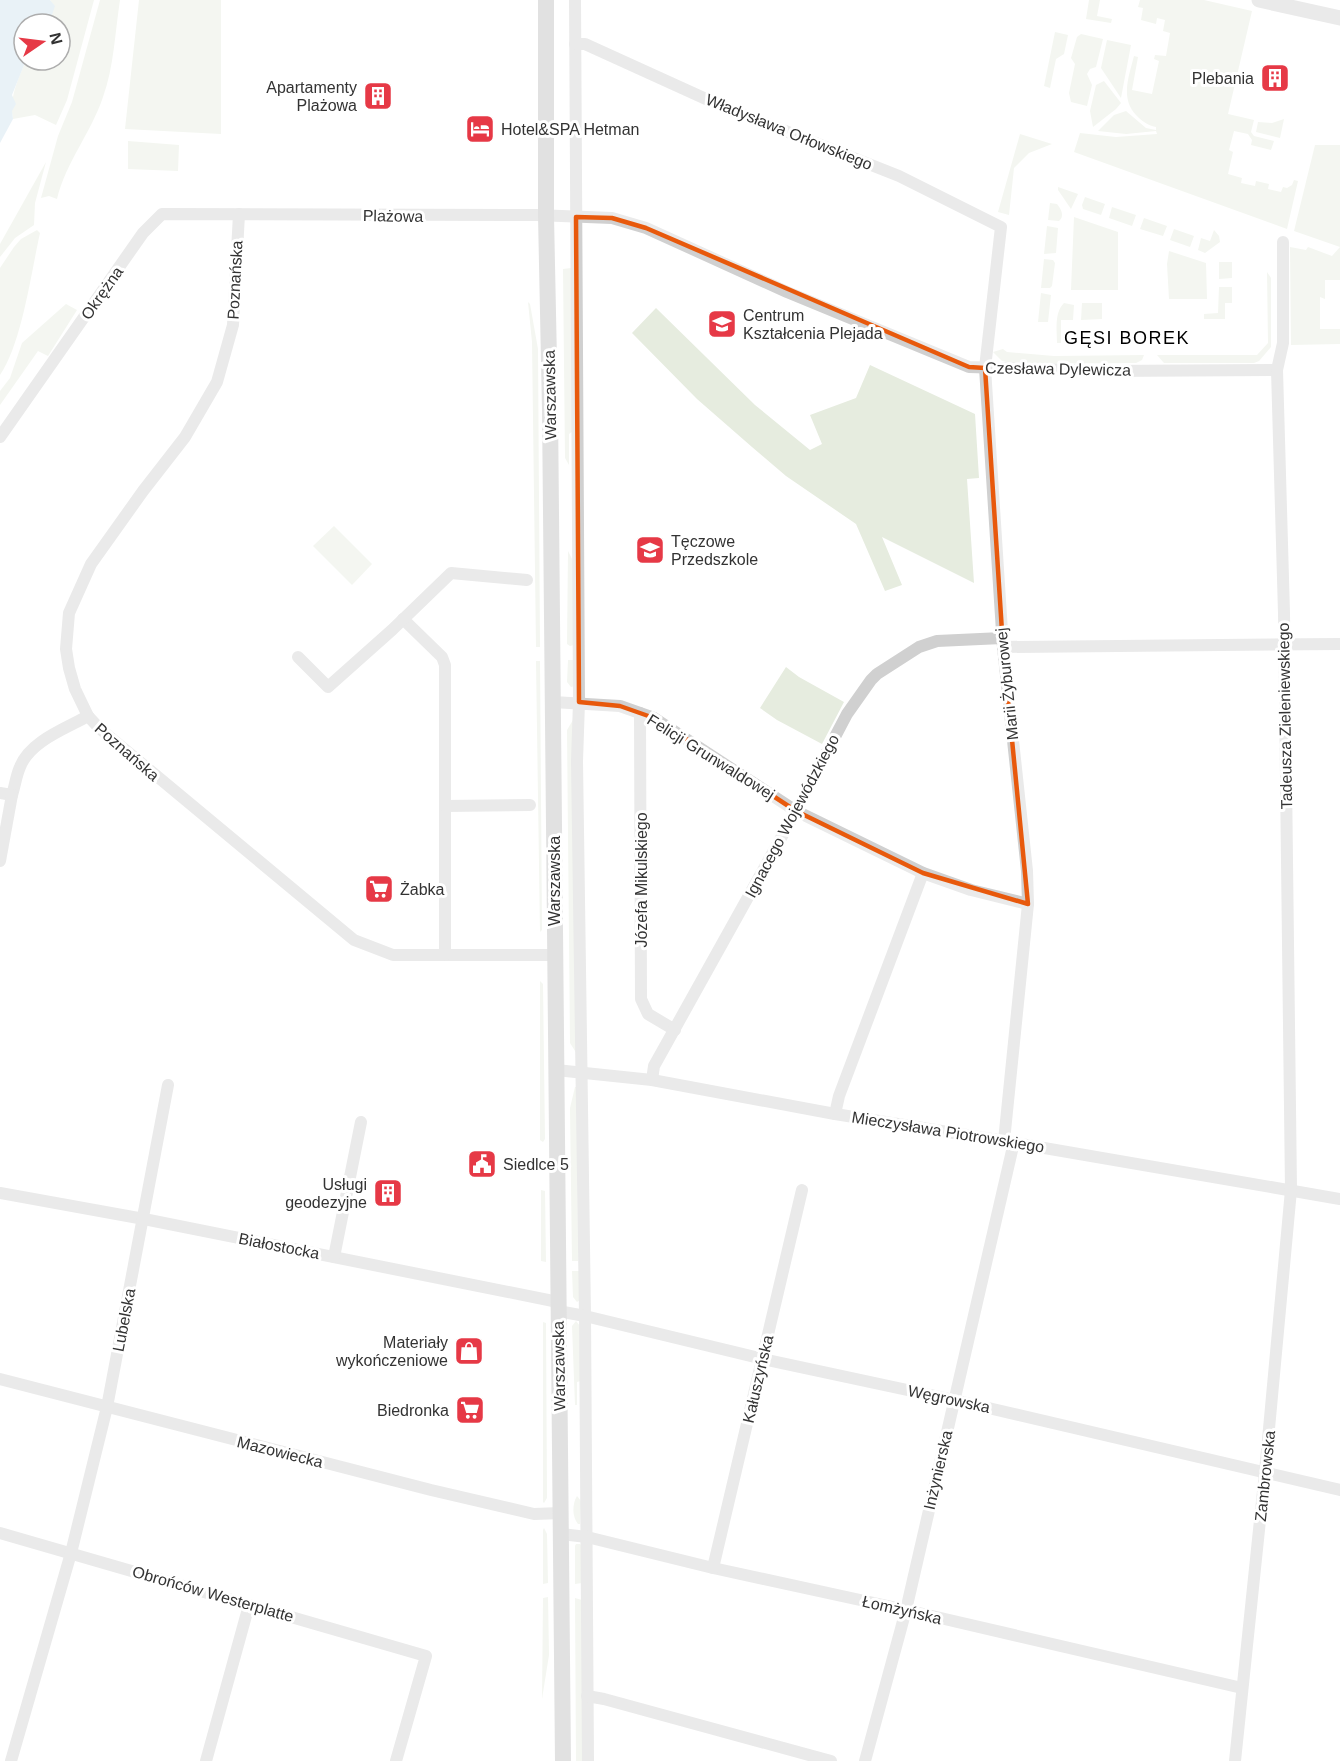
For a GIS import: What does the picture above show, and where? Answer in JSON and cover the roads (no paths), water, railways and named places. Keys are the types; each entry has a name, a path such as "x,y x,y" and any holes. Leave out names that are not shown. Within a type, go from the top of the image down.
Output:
{"main road":[{"name":"Warszawska","path":"546,0 546,216 550,409 563,1761"}],"street":[{"path":"574,0 579,702 577,761 585,1316 588,1761"},
{"path":"1259,0 1340,18"},
{"name":"Władysława Orłowskiego","path":"575,44 585,44 717,104 899,176 1001,227"},
{"name":"Okrężna","path":"0,437 144,233 162,214 239,214"},
{"name":"Plażowa","path":"239,214 546,216"},
{"name":"Poznańska","path":"239,214 233,325 217,382 185,437 142,491 91,564 69,613 66,649 75,689 88,716 99,729 354,940 393,955 554,955"},
{"name":"Czesława Dylewicza","path":"546,216 612,218 646,228 787,292 969,367 1105,371 1277,370"},
{"name":"Marii Żyburowej","path":"1001,227 985,368 1002,643 1027,871 1028,904 1009,1142"},
{"name":"Tadeusza Zieleniewskiego","path":"1283,242 1283,344 1277,370 1284,645 1291,1190"},
{"path":"298,657 328,687 451,573 527,580"},
{"path":"403,619 442,657 445,665 445,955"},
{"name":"Ignacego Wojewódzkiego","path":"652,1080 654,1066 796,811 847,714 877,674 919,647 937,642 1340,644"},
{"name":"Felicji Grunwaldowej","path":"553,702 620,706 640,712 654,718 796,811 923,873 971,890 1028,904"},
{"name":"Józefa Mikulskiego","path":"640,712 641,999 648,1014 675,1030"},
{"path":"0,861 6,794 26,756 42,742 88,716"},
{"path":"445,806 530,805"},
{"path":"835,1114 839,1096 923,873"},
{"name":"Mieczysława Piotrowskiego","path":"556,1070 652,1080 835,1114 1340,1199"},
{"name":"Lubelska","path":"11,1761 71,1553 107,1407 168,1085"},
{"path":"334,1257 361,1122"},
{"name":"Inżynierska","path":"865,1761 906,1610 1009,1142"},
{"name":"Kałuszyńska","path":"713,1568 802,1190"},
{"name":"Zambrowska","path":"1234,1761 1265,1472 1291,1190"},
{"name":"Białostocka","path":"0,1193 334,1257 558,1306"},
{"name":"Węgrowska","path":"558,1306 585,1316 763,1359 954,1400 1340,1490"},
{"name":"Mazowiecka","path":"0,1379 534,1515 561,1513"},
{"name":"Obrońców Westerplatte","path":"0,1533 426,1656 396,1761"},
{"name":"Łomżyńska","path":"561,1534 587,1537 713,1568 1242,1688"},
{"path":"206,1761 249,1605"},
{"path":"587,1696 831,1761"}],"water":[{"path":"0,0 50,0 55,6 53,12 12,12 12,72 21,72 12,95 16,104 12,111 13,119 0,143"}],"place":[{"name":"Plebania","path":"1275,78"},
{"name":"Apartamenty Plażowa","path":"378,96"},
{"name":"Hotel&SPA Hetman","path":"480,129"},
{"name":"Centrum Kształcenia Plejada","path":"722,324"},
{"name":"Tęczowe Przedszkole","path":"650,550"},
{"name":"Żabka","path":"379,889"},
{"name":"Siedlce 5","path":"482,1164"},
{"name":"Usługi geodezyjne","path":"388,1193"},
{"name":"Materiały wykończeniowe","path":"469,1351"},
{"name":"Biedronka","path":"470,1410"}],"district":[{"name":"GĘSI BOREK","path":"1127,338"}]}
